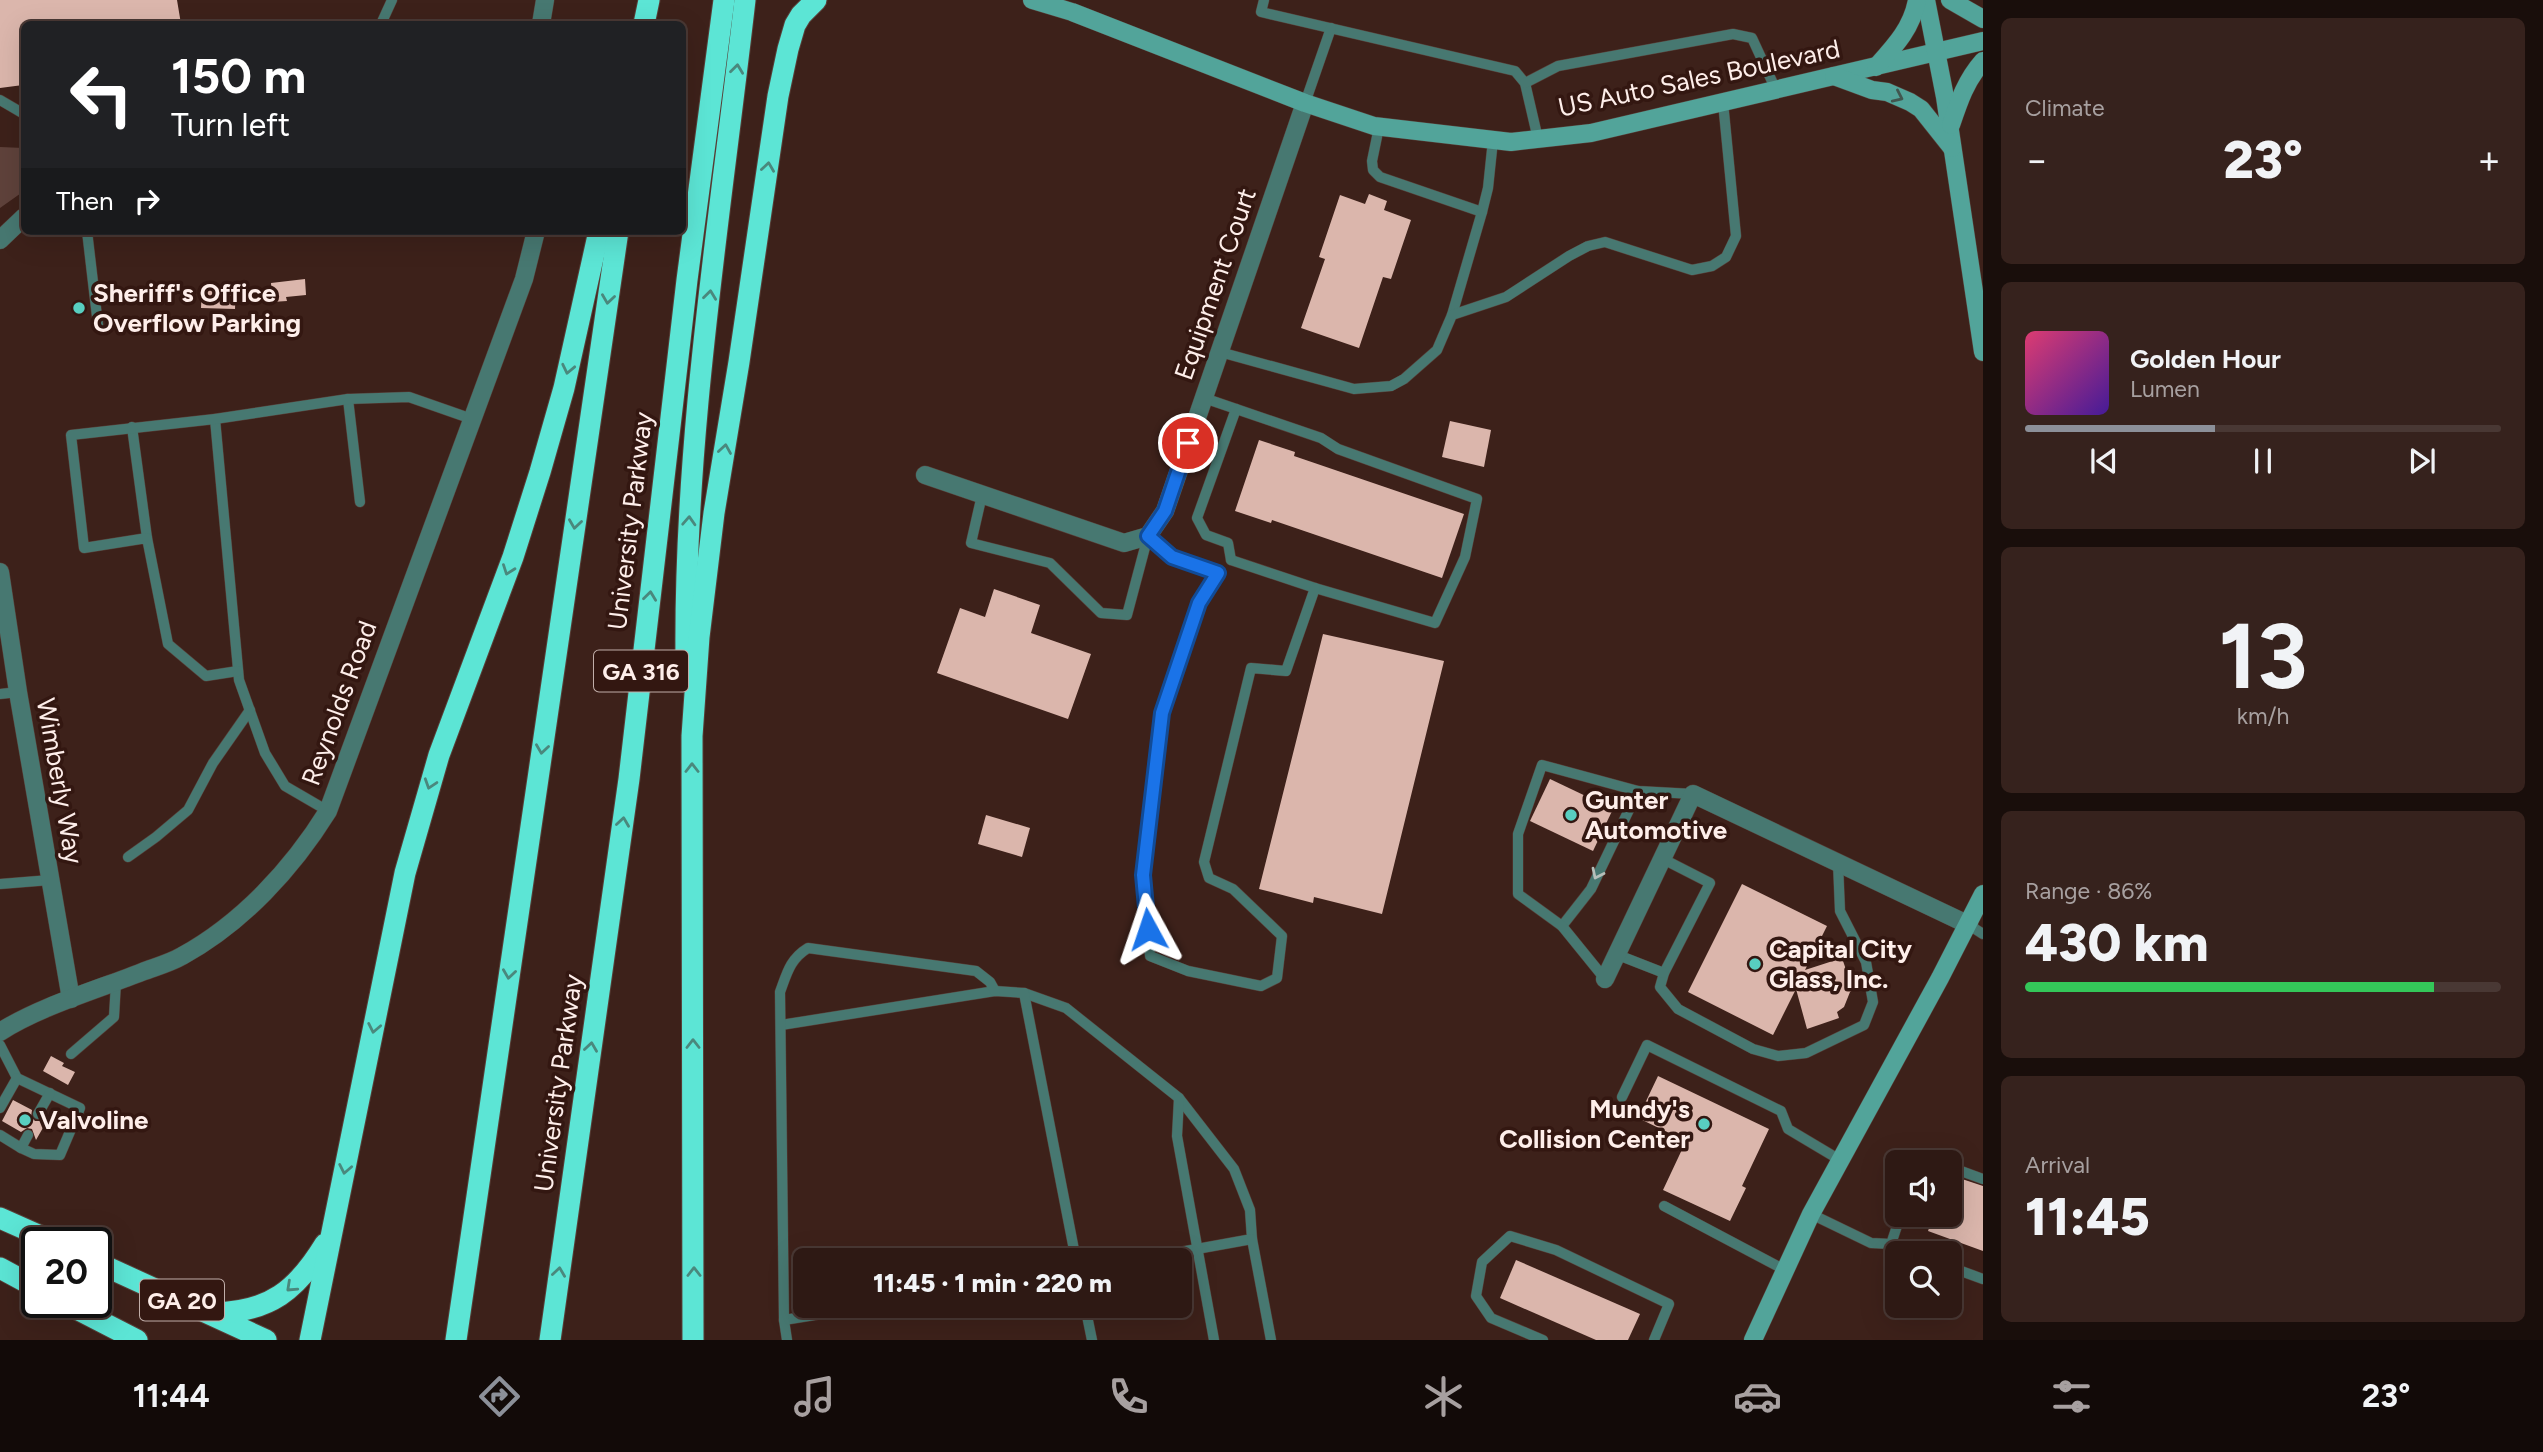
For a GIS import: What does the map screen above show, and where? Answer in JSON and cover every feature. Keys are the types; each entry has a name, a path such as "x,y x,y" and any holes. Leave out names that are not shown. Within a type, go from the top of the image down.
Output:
{"highway":[{"path":"647,21 651,0"},
{"name":"University Parkway","path":"550,1340 629,779 685,294 724,0"},
{"path":"692,736 686,685 686,596 694,436 745,0"},
{"path":"693,1340 692,736 699,637 714,513 779,96 795,25 816,0"},
{"path":"310,1340 403,881 420,814 439,755 513,556 540,472 564,388 598,235"},
{"name":"University Parkway","path":"456,1340 617,235"},
{"path":"0,1219 21,1228"},
{"path":"211,1313 248,1310 275,1300 298,1282 332,1233"},
{"path":"0,1268 21,1280"},
{"name":"GA 20","path":"112,1269 266,1340"},
{"name":"GA 20","path":"94,1318 137,1340"}],"street":[{"path":"542,21 545,0"},
{"path":"1876,67 1907,29 1917,0"},
{"path":"1926,0 1950,129 1982,338"},
{"path":"1950,0 1983,19"},
{"name":"US Auto Sales Boulevard","path":"1036,1 1072,12 1305,103 1378,127 1511,142 1591,133 1983,41"},
{"path":"1950,129 1963,91 1971,75 1983,61"},
{"path":"1834,76 1910,102 1921,109 1953,149"},
{"name":"Equipment Court","path":"1148,536 1165,511 1305,103"},
{"path":"0,240 21,220"},
{"name":"Reynolds Road","path":"0,1032 71,999 181,957 234,922 287,868 328,811 524,279 535,235"},
{"path":"925,475 1124,542 1148,536"},
{"name":"Wimberly Way","path":"0,572 9,693 50,880 71,999"},
{"path":"1605,979 1693,794 1976,930"},
{"path":"1753,1340 1811,1214 1840,1160 1976,930 1983,894"}],"lane":[{"path":"382,21 392,0"},
{"path":"1264,0 1261,12 1515,71 1525,83 1538,139"},
{"path":"1305,103 1331,28"},
{"path":"1525,83 1558,66 1733,34 1752,38 1776,90"},
{"path":"0,100 21,112"},
{"path":"1452,314 1506,297 1569,256 1596,244 1618,245 1692,270 1713,266 1726,257 1736,236 1723,102"},
{"path":"1378,127 1372,161 1373,170 1380,177 1482,212"},
{"path":"1220,352 1354,389 1391,386 1404,379 1437,350 1452,314 1488,188 1493,140"},
{"path":"88,235 98,325"},
{"path":"147,538 84,548 71,435 215,419 348,399 409,397 472,419"},
{"path":"1203,398 1321,438 1338,449 1477,499 1465,556 1435,623 1231,560"},
{"path":"348,399 360,502"},
{"path":"1231,560 1228,544 1206,535 1197,518 1236,409"},
{"path":"215,419 239,680 265,753 285,786 328,811"},
{"path":"132,427 147,538 168,644 206,676 238,671"},
{"path":"982,495 971,543 1050,563 1101,614 1127,615 1148,536 1172,557 1218,573"},
{"path":"1231,560 1218,573 1199,603 1162,713 1143,875 1150,956 1188,971 1261,986 1276,978 1282,936 1233,889 1209,878 1204,862 1251,668 1286,671 1315,588"},
{"path":"128,857 156,838 188,810 213,763 250,710"},
{"path":"1605,979 1562,926 1518,894 1518,834 1542,765 1638,791 1693,794"},
{"path":"1562,926 1591,889 1638,791"},
{"path":"1663,859 1710,883 1660,987 1678,1009 1753,1049 1778,1056 1806,1053 1864,1026 1873,1002 1866,962 1840,911 1838,862"},
{"path":"0,884 50,880"},
{"path":"787,1340 784,1320 780,992 795,956 808,948 976,971 990,982 995,991"},
{"path":"1618,955 1664,974"},
{"path":"71,1054 114,1017 116,982"},
{"path":"781,1025 995,991 1024,993 1066,1008 1179,1098 1234,1170 1250,1210 1252,1239 1271,1340"},
{"path":"1024,993 1074,1248"},
{"path":"0,1045 17,1078 80,1108 60,1155 34,1154 0,1135"},
{"path":"1622,1097 1647,1045 1781,1111 1788,1129 1840,1160"},
{"path":"0,1108 17,1078"},
{"path":"38,1114 50,1093"},
{"path":"1179,1098 1177,1136 1214,1340"},
{"path":"20,1148 27,1135"},
{"path":"1962,1171 1983,1179"},
{"path":"1664,1206 1785,1270"},
{"path":"1811,1214 1871,1243 1885,1244"},
{"path":"1543,1340 1491,1318 1476,1296 1482,1262 1510,1236 1556,1251 1669,1304 1654,1340"},
{"path":"1192,1251 1252,1239"},
{"path":"1962,1271 1983,1279"},
{"path":"784,1320 796,1318"},
{"path":"1087,1318 1092,1340"}],"shaded area":[{"path":"0,147 21,148 21,193 0,208"}],"building":[{"path":"0,0 177,0 180,21 21,21 21,85 0,88"},
{"path":"1369,194 1387,201 1384,210 1411,220 1391,279 1383,277 1359,348 1301,328 1325,259 1319,257 1340,195 1365,204"},
{"path":"305,279 306,295 272,302 271,283"},
{"path":"202,284 236,286 235,309 201,308"},
{"path":"1450,421 1491,430 1484,467 1442,457"},
{"path":"1259,440 1295,452 1294,456 1464,514 1442,578 1272,520 1271,523 1235,511"},
{"path":"994,589 1040,605 1031,633 1091,654 1068,719 937,673 960,608 985,617"},
{"path":"1323,634 1444,661 1382,914 1314,897 1313,903 1259,889"},
{"name":"Gunter Automotive","path":"1550,779 1613,809 1593,851 1530,821"},
{"path":"986,815 1030,828 1022,857 978,844"},
{"name":"Capital City Glass, Inc.","path":"1742,884 1827,926 1805,970 1842,958 1853,990 1844,1007 1837,1012 1839,1018 1807,1029 1796,989 1773,1035 1688,992"},
{"path":"51,1056 64,1063 62,1066 75,1072 68,1085 43,1071"},
{"path":"1658,1076 1769,1129 1742,1186 1746,1188 1730,1221 1663,1190 1686,1141 1638,1118"},
{"name":"Valvoline","path":"13,1100 32,1110 31,1117 35,1121 48,1119 36,1140 32,1129 27,1128 21,1132 2,1121"},
{"path":"1962,1179 1983,1186 1983,1251 1962,1243 1962,1241 1928,1231 1929,1227 1962,1227"},
{"path":"1516,1260 1640,1314 1628,1340 1596,1340 1500,1298"}],"place":[{"name":"Sheriff's Office Overflow Parking","path":"79,308"},
{"name":"Gunter Automotive","path":"1571,815"},
{"name":"Capital City Glass, Inc.","path":"1755,964"},
{"name":"Valvoline","path":"25,1120"},
{"name":"Mundy's Collision Center","path":"1704,1124"}],"route":[{"path":"1148,929 1143,875 1162,713 1199,603 1218,573 1172,557 1148,536 1165,511 1188,443"}]}
